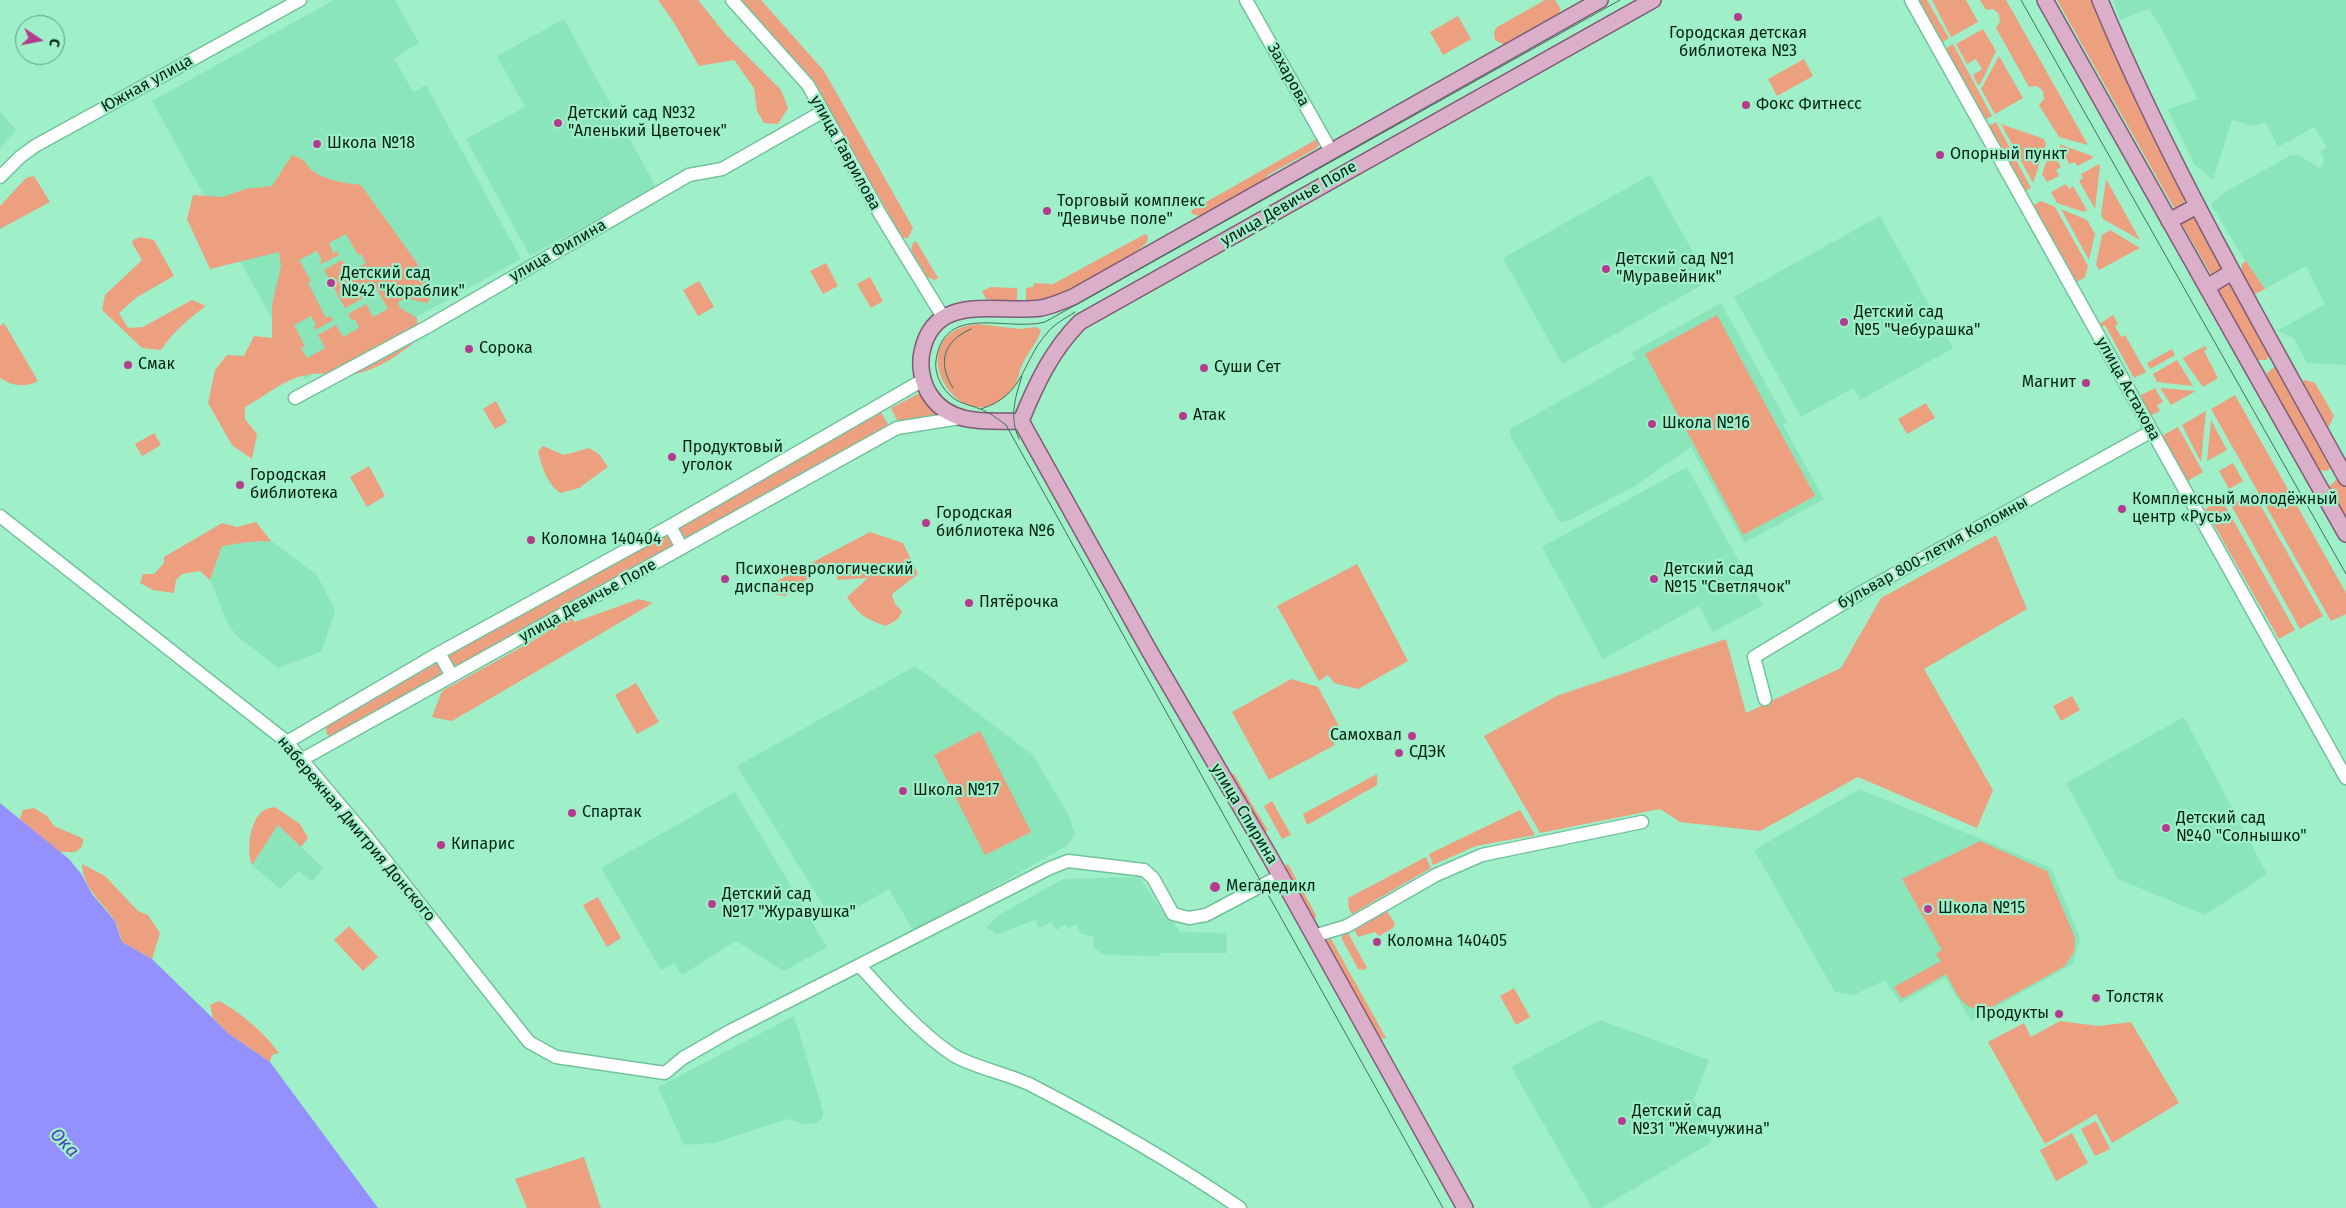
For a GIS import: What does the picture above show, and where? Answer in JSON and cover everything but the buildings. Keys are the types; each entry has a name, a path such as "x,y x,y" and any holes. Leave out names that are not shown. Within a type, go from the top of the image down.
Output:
{"main road":[{"name":"улица Девичье Поле","path":"1600,0 1073,297 1041,308 968,309 944,317 935,324 923,346 920,360 930,396 942,408 960,418 979,422 1021,421 1044,369 1080,322 1653,0"},
{"path":"2045,0 2169,221 2255,369 2346,534"},
{"path":"2100,0 2155,123 2197,206 2344,475 2318,484"},
{"path":"2169,221 2197,206"},
{"path":"2207,287 2232,272"},
{"path":"2255,369 2278,355"},
{"name":"улица Спирина","path":"1021,421 1150,652 1314,936 1466,1208"}],"street":[{"name":"Южная улица","path":"0,177 20,157 35,146 300,0"},
{"name":"улица Гаврилова","path":"732,0 808,85 880,214 944,317"},
{"name":"Захарова","path":"1246,0 1331,151"},
{"name":"улица Астахова","path":"1911,0 2346,778"},
{"name":"улица Филина","path":"295,398 437,321 689,176 722,169 822,112"},
{"name":"улица Девичье Поле","path":"288,742 439,653 670,526 924,380"},
{"name":"улица Девичье Поле","path":"301,760 898,428 960,418"},
{"name":"бульвар 800-летия Коломны","path":"1765,699 1754,657 1866,589 2152,431"},
{"name":"набережная Дмитрия Донского","path":"0,516 288,742 301,760 363,832 529,1042 556,1057 665,1073 683,1058 730,1031 860,966"},
{"path":"670,526 682,548"},
{"path":"439,653 452,676"},
{"path":"1314,936 1347,926 1436,875 1482,855 1642,822"},
{"path":"1240,1208 1136,1140 1016,1078 956,1056 934,1040 860,966 1050,868 1068,861 1144,870 1153,878 1174,914 1189,918 1206,915 1280,876"}],"shaded area":[{"name":"Школа №18","path":"334,0 395,0 419,43 394,58 413,92 426,85 521,259 305,379 152,101"},
{"path":"658,0 698,0 726,35 781,90 788,108 778,124 764,123 757,111 754,88 734,60 699,66 673,21"},
{"path":"741,0 761,0 824,71 913,228 908,238 903,238 814,84"},
{"path":"1545,0 1555,0 1561,9 1554,20 1506,46 1495,40 1494,32 1497,27"},
{"path":"1917,0 1927,0 1949,38 1941,43"},
{"path":"1932,0 1966,0 1978,22 1951,37"},
{"path":"1980,0 2006,0 2088,145 2059,137 2039,105 2044,99 2043,91 2037,86 2029,87 1996,28 2000,22 1999,14 1993,9 1986,10"},
{"path":"2057,0 2095,0 2186,197 2182,206 2175,208 2173,206"},
{"path":"2113,0 2346,0 2346,365 2307,363 2294,338 2277,331 2325,304 2306,266 2265,289 2242,256 2211,204 2227,191 2291,155 2298,155 2320,168 2325,160 2320,152 2327,147 2314,127 2278,147 2266,123 2254,126 2232,120 2213,180 2194,164 2168,109 2198,99 2160,26 2149,9 2120,20"},
{"path":"1458,16 1471,39 1443,55 1430,32"},
{"name":"Детский сад №32 \"Аленький Цветочек\"","path":"564,19 656,187 530,256 466,139 525,107 497,56"},
{"path":"1983,29 1996,51 1981,83 1978,85 1973,75 1982,69 1976,59 1967,64 1956,44"},
{"path":"1953,44 1992,116 1984,120 1945,49"},
{"path":"1999,56 2023,98 1995,114 1981,89"},
{"path":"1804,59 1813,76 1777,96 1768,79"},
{"path":"0,112 16,130 0,148"},
{"path":"1996,122 2031,188 2024,192 1988,126"},
{"path":"2001,124 2044,139 2046,144 2033,183"},
{"path":"1317,139 1319,145 1315,149 1268,175 1263,184 1204,216 1194,215 1191,212 1192,210"},
{"path":"2059,144 2093,158 2077,166 2075,162 2069,164"},
{"path":"2051,149 2061,167 2056,170 2059,176 2047,182 2042,174"},
{"path":"292,155 301,159 314,172 325,178 361,185 417,263 432,295 427,303 405,298 398,302 400,308 417,318 418,339 388,361 354,374 318,374 298,377 282,384 245,407 245,419 257,434 252,459 232,445 208,403 215,370 227,355 244,356 254,336 272,338 272,305 281,266 279,252 210,269 187,219 193,195 223,197 245,189 272,186","holes":["346,234 358,255 361,254 366,263 349,272 342,260 324,270 345,308 363,298 361,294 375,286 388,309 373,317 366,304 348,314 352,321 355,319 359,328 343,337 336,325 318,335 325,348 307,358 301,348 305,346 294,325 311,316 316,325 314,327 315,330 333,320 331,316 326,318 308,283 311,281 299,260 317,251 322,260 321,264 339,255 337,251 333,253 329,243"]},
{"path":"2099,164 2095,209 2079,181 2083,178 2081,174"},
{"name":"Детский сад №1 \"Муравейник\"","path":"1650,175 1709,281 1562,364 1503,258"},
{"path":"34,176 50,202 0,229 0,206 26,178"},
{"path":"2106,179 2140,240 2103,219 2101,215"},
{"path":"2066,184 2069,189 2073,186 2087,210 2084,212 2057,203 2051,192"},
{"path":"2041,201 2055,207 2088,266 2085,277 2075,283 2032,206"},
{"path":"2061,209 2087,220 2095,234 2089,260"},
{"path":"2191,215 2195,217 2224,268 2212,276 2182,224 2181,220"},
{"name":"Детский сад №5 \"Чебурашка\"","path":"1880,216 1953,348 1860,400 1853,388 1801,417 1734,297"},
{"path":"2110,230 2140,248 2099,270 2096,265 2102,235"},
{"path":"1145,234 1148,236 1147,242 1141,247 1092,278 1060,295 1026,300 1026,288 1033,287 1034,283 1053,284"},
{"path":"140,237 154,240 174,276 137,297 119,313 128,328 143,327 192,300 206,306 181,326 161,350 142,348 102,310 105,295 142,260 132,243 133,240"},
{"path":"916,241 938,278 935,280 927,277 911,250 913,243"},
{"path":"2246,261 2265,289 2255,294 2247,285 2243,276 2242,264"},
{"path":"826,263 838,286 823,294 810,271"},
{"path":"870,277 883,301 871,308 857,284"},
{"path":"699,281 714,307 698,316 683,290"},
{"path":"2229,281 2270,355 2266,360 2258,360 2217,290 2218,287"},
{"path":"991,287 1017,288 1017,299 1012,302 986,299 982,291"},
{"name":"Школа №16","path":"1721,303 1787,422 1783,425 1824,499 1744,543 1691,447 1635,486 1570,520 1560,522 1511,437 1510,429 1635,359 1631,353"},
{"path":"1717,315 1815,496 1743,535 1645,354"},
{"path":"2113,315 2118,324 2115,326 2121,337 2125,335 2146,372 2134,378 2105,325 2100,328 2098,325"},
{"path":"4,323 38,381 28,385 18,385 0,378 0,326"},
{"path":"977,324 1020,329 1036,327 1041,330 1038,339 1025,359 1015,385 996,403 976,407 959,400 945,385 938,367 940,348 952,332"},
{"path":"2205,346 2207,349 2204,351 2218,378 2203,387 2183,359"},
{"path":"2172,349 2175,355 2150,369 2147,363"},
{"path":"2177,360 2193,386 2157,382 2153,374"},
{"path":"2274,367 2278,367 2333,465 2327,471 2318,470 2268,379 2267,373"},
{"path":"2306,380 2315,383 2334,416 2328,429 2301,382"},
{"path":"2155,388 2163,402 2157,405 2160,411 2148,417 2139,396"},
{"path":"2160,388 2196,391 2171,405"},
{"path":"918,394 922,395 937,416 898,422 891,408"},
{"path":"2235,395 2346,593 2346,614 2331,621 2211,409"},
{"path":"496,401 507,422 495,429 483,409"},
{"path":"1926,403 1935,418 1907,434 1898,419"},
{"path":"2206,411 2201,462 2182,425"},
{"path":"881,412 889,426 689,537 680,539 676,527 679,524"},
{"path":"2211,420 2227,450 2207,461"},
{"path":"2178,427 2203,472 2186,482 2160,437"},
{"path":"154,433 161,445 142,456 135,444"},
{"path":"543,446 564,455 589,448 600,455 608,467 579,488 561,493 552,485 543,469 538,452"},
{"path":"2233,463 2243,481 2229,489 2219,471"},
{"path":"369,466 385,496 367,507 350,477"},
{"name":"Детский сад №15 \"Светлячок\"","path":"1687,467 1763,605 1713,632 1699,606 1603,659 1542,547"},
{"path":"2336,480 2343,482 2346,488 2346,520 2328,488"},
{"path":"2253,492 2323,616 2300,629 2231,505"},
{"path":"2222,500 2295,630 2279,639 2205,509"},
{"path":"256,522 271,541 222,546 210,580 200,571 182,574 176,580 174,593 153,590 140,583 143,574 154,574 164,563 164,557 222,523 237,527"},
{"path":"870,532 903,543 918,574 892,594 895,604 902,611 898,619 886,626 864,616 847,597 868,578 838,580 833,568 815,573 785,596 772,594 775,582"},
{"path":"666,533 670,534 675,545 455,668 445,656"},
{"path":"1996,535 2027,609 1924,669 1993,790 1977,828 1858,777 1760,831 1680,822 1660,809 1540,833 1484,736 1559,695 1726,639 1746,713 1841,668 1881,598"},
{"path":"271,541 317,575 335,610 322,651 278,668 236,635 227,622 210,580 221,546"},
{"path":"1357,564 1408,661 1358,689 1334,683 1328,675 1319,681 1277,606"},
{"path":"639,599 653,603 452,721 432,717 442,691 538,638 570,617 575,622"},
{"path":"435,664 440,665 445,673 331,737 327,734 326,729 329,725"},
{"name":"Школа №17","path":"915,666 1033,755 1069,816 1075,835 1065,847 914,932 889,889 833,921 737,766"},
{"path":"1291,679 1318,687 1339,726 1328,732 1335,745 1269,780 1232,712"},
{"path":"636,683 659,722 637,734 615,695"},
{"path":"2072,696 2080,710 2061,721 2053,706"},
{"name":"Детский сад №40 \"Солнышко\"","path":"2184,717 2267,874 2205,915 2118,879 2066,783"},
{"path":"980,731 1031,832 985,855 934,755"},
{"path":"1230,774 1234,774 1267,829 1266,833 1263,834"},
{"path":"1377,774 1377,785 1307,825 1303,814"},
{"name":"Школа №15","path":"1860,789 2051,868 2080,938 2073,964 1971,1021 1945,978 1900,1003 1885,980 1854,995 1835,992 1754,850"},
{"name":"Детский сад №17 \"Журавушка\"","path":"735,792 827,947 784,971 736,941 682,975 674,963 661,970 601,868"},
{"path":"1272,801 1291,835 1282,839 1264,806"},
{"path":"275,807 300,824 308,838 301,847 278,825 252,865 249,844 252,828 263,811"},
{"path":"34,808 47,816 54,826 84,839 81,848 75,852 59,852 20,819 23,810"},
{"path":"1520,810 1535,835 1476,846 1433,865 1429,854"},
{"path":"278,825 323,868 312,882 299,871 280,889 252,865"},
{"path":"1980,841 2047,871 2075,938 2074,952 2065,966 1988,1009 1972,1008 1966,1005 1957,995 1946,974 1902,999 1894,987 1941,961 1936,954 1942,950 1902,879"},
{"path":"1426,857 1431,868 1352,914 1349,909 1348,898"},
{"path":"82,864 105,876 138,911 148,915 160,933 152,959 122,942 114,919 89,887 83,873"},
{"path":"1288,864 1316,915 1315,920 1312,919 1285,866"},
{"path":"1140,877 1163,913 1172,920 1180,932 1227,933 1227,953 1161,953 1160,956 1111,955 1101,953 1094,948 1094,937 1080,933 1077,924 1068,928 1066,924 1056,930 1052,922 1039,928 1035,920 997,934 986,928 999,915 1063,879"},
{"path":"598,897 621,938 607,947 583,905"},
{"path":"1383,911 1387,911 1395,924 1393,928 1379,936 1375,932 1358,937 1353,927"},
{"path":"349,926 378,957 363,971 334,940"},
{"path":"1347,931 1367,968 1364,970 1358,969 1342,939 1342,933"},
{"path":"1325,937 1330,937 1386,1038 1381,1039 1324,941"},
{"path":"1514,988 1530,1017 1516,1025 1500,996"},
{"path":"219,1001 252,1024 274,1046 279,1053 272,1055 270,1062 229,1034 213,1018 210,1005"},
{"path":"794,1016 823,1111 823,1117 817,1123 805,1124 787,1119 714,1143 684,1145 658,1087"},
{"name":"Детский сад №31 \"Жемчужина\"","path":"1600,1020 1709,1060 1694,1099 1712,1142 1601,1208 1592,1208 1511,1067"},
{"path":"2060,1021 2098,1026 2131,1022 2179,1103 2112,1143 2096,1114 2045,1144 1988,1042 2024,1023 2031,1037"},
{"path":"2096,1121 2110,1149 2095,1156 2081,1129"},
{"path":"2072,1133 2088,1163 2056,1181 2040,1150"},
{"path":"584,1157 601,1208 527,1208 515,1179"}],"water":[{"name":"Ока","path":"0,803 69,859 82,875 92,894 115,921 122,942 152,959 229,1034 270,1062 378,1208 0,1208"}],"tram line":[{"path":"1443,1208 1006,425 987,412 958,401 948,394 936,371 936,360 942,342 951,331 964,325 979,323 1029,324 1045,322 1620,0"},
{"path":"2021,0 2346,574"},
{"path":"981,409 996,403 1015,387 1038,345 1047,333 1075,312"},
{"path":"953,388 945,370 946,354 954,340 971,329"},
{"path":"1019,439 1014,423 1014,408 1022,376"}],"place":[{"name":"Городская детская библиотека №3","path":"1738,17"},
{"name":"Фокс Фитнесс","path":"1746,105"},
{"name":"Детский сад №32 \"Аленький Цветочек\"","path":"558,123"},
{"name":"Школа №18","path":"317,144"},
{"name":"Опорный пункт","path":"1940,155"},
{"name":"Торговый комплекс \"Девичье поле\"","path":"1047,211"},
{"name":"Детский сад №1 \"Муравейник\"","path":"1606,269"},
{"name":"Детский сад №42 \"Кораблик\"","path":"331,283"},
{"name":"Детский сад №5 \"Чебурашка\"","path":"1844,322"},
{"name":"Сорока","path":"469,349"},
{"name":"Смак","path":"128,365"},
{"name":"Суши Сет","path":"1204,368"},
{"name":"Магнит","path":"2086,383"},
{"name":"Атак","path":"1183,416"},
{"name":"Школа №16","path":"1652,424"},
{"name":"Продуктовый уголок","path":"672,457"},
{"name":"Городская библиотека","path":"240,485"},
{"name":"Комплексный молодёжный центр «Русь»","path":"2122,509"},
{"name":"Городская библиотека №6","path":"926,523"},
{"name":"Коломна 140404","path":"531,540"},
{"name":"Психоневрологический диспансер","path":"725,579"},
{"name":"Детский сад №15 \"Светлячок\"","path":"1654,579"},
{"name":"Пятёрочка","path":"969,603"},
{"name":"Самохвал","path":"1412,736"},
{"name":"СДЭК","path":"1399,753"},
{"name":"Школа №17","path":"903,791"},
{"name":"Спартак","path":"572,813"},
{"name":"Детский сад №40 \"Солнышко\"","path":"2166,828"},
{"name":"Кипарис","path":"441,845"},
{"name":"Мегадедикл","path":"1215,887"},
{"name":"Детский сад №17 \"Журавушка\"","path":"712,904"},
{"name":"Школа №15","path":"1928,909"},
{"name":"Коломна 140405","path":"1377,942"},
{"name":"Толстяк","path":"2096,998"},
{"name":"Продукты","path":"2059,1014"},
{"name":"Детский сад №31 \"Жемчужина\"","path":"1622,1121"}]}
